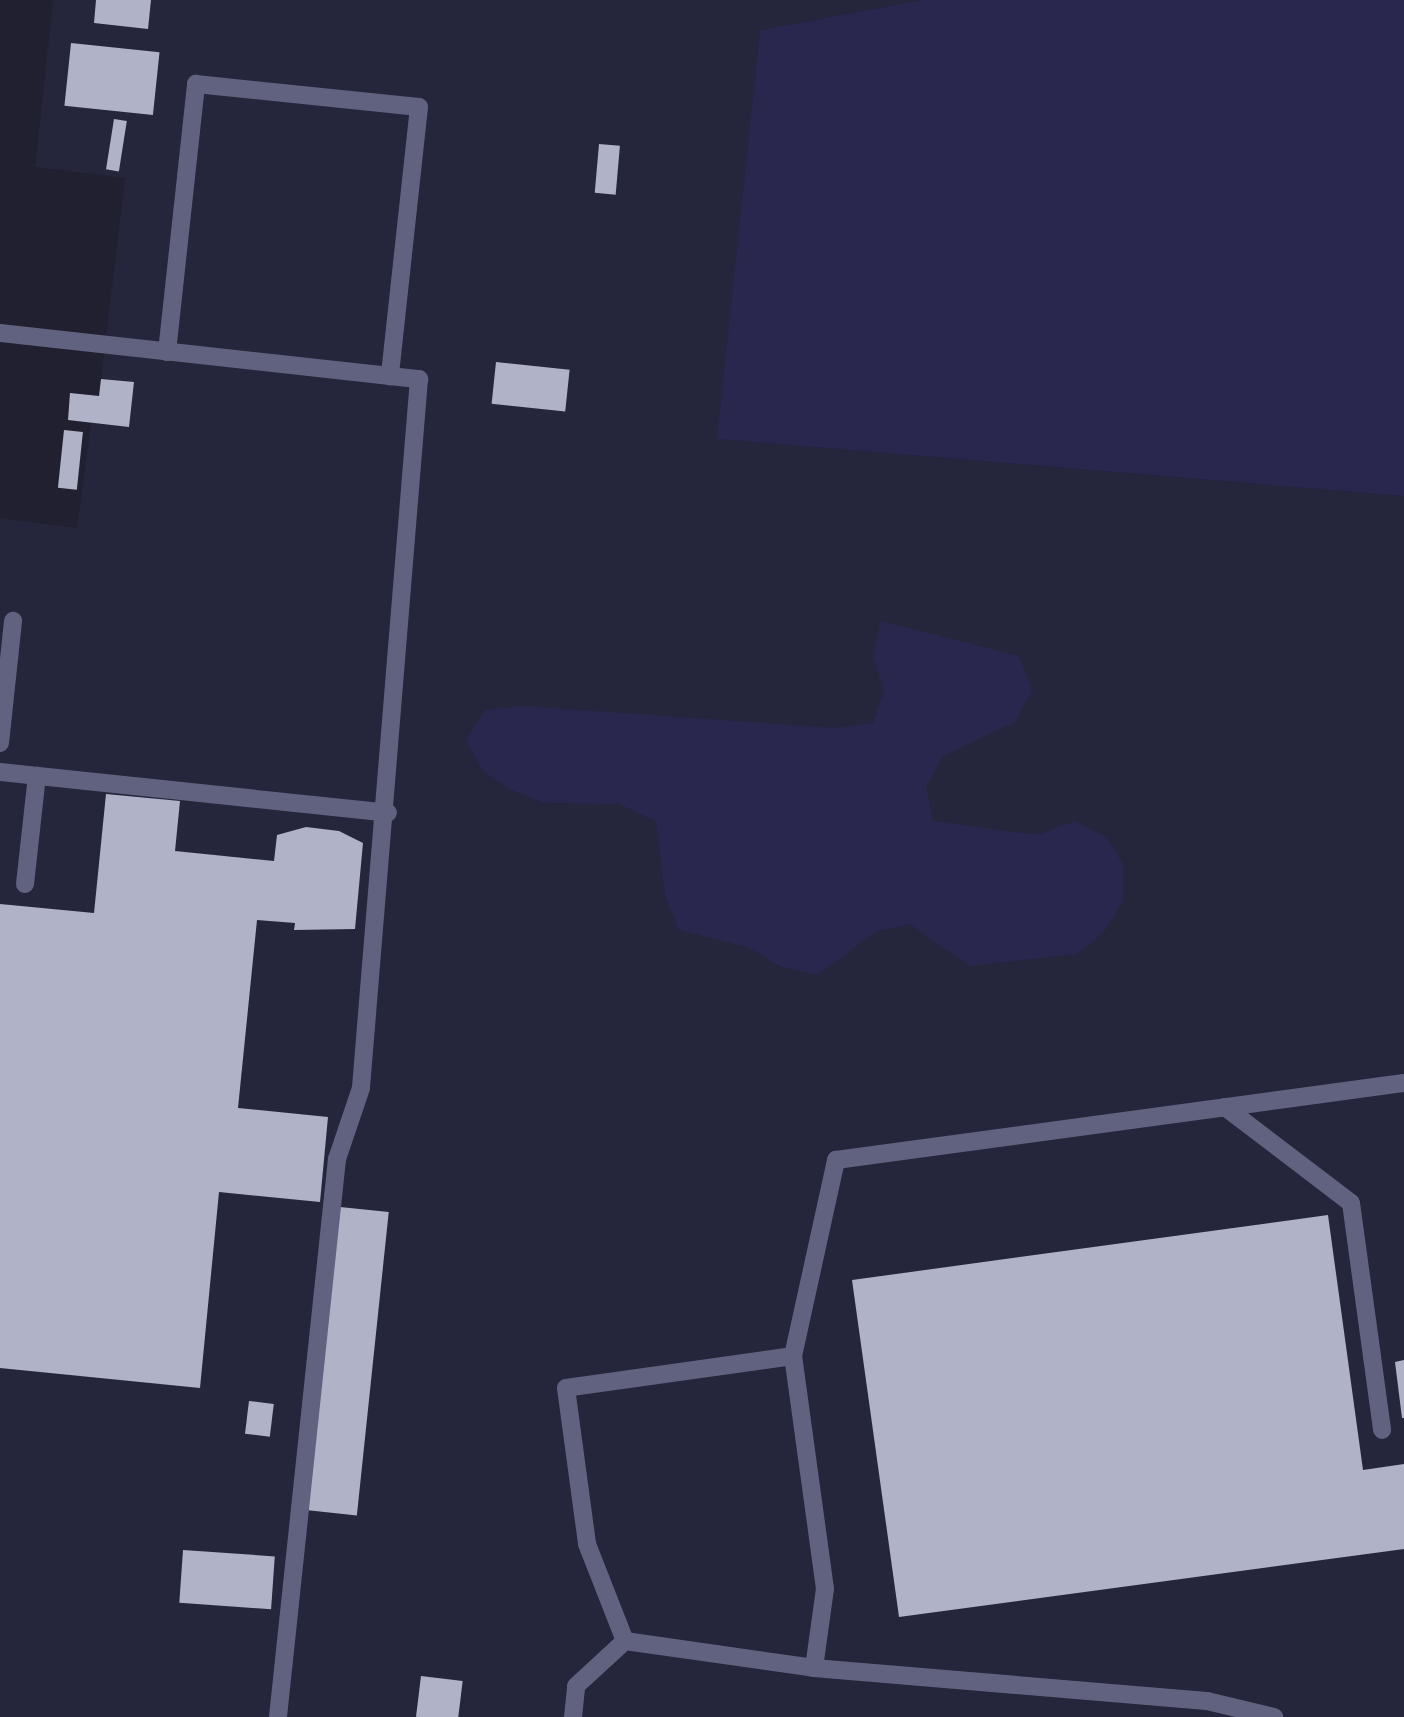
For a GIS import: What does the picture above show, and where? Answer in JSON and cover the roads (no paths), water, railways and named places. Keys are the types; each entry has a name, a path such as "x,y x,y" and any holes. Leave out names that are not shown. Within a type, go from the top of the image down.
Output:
{"lane":[{"path":"167,352 196,84 419,107 390,376"},
{"path":"0,333 419,379 388,813 361,1088 337,1159 278,1717"},
{"path":"0,743 13,621"},
{"path":"0,772 388,813"},
{"path":"25,884 37,776"},
{"path":"814,1668 825,1589 793,1356 836,1160 1404,1083"},
{"path":"1225,1107 1351,1203 1381,1430"},
{"path":"625,1641 587,1544 566,1388 793,1356"},
{"path":"625,1641 814,1668 1207,1701 1274,1717"},
{"path":"573,1717 576,1686 625,1641"}]}
